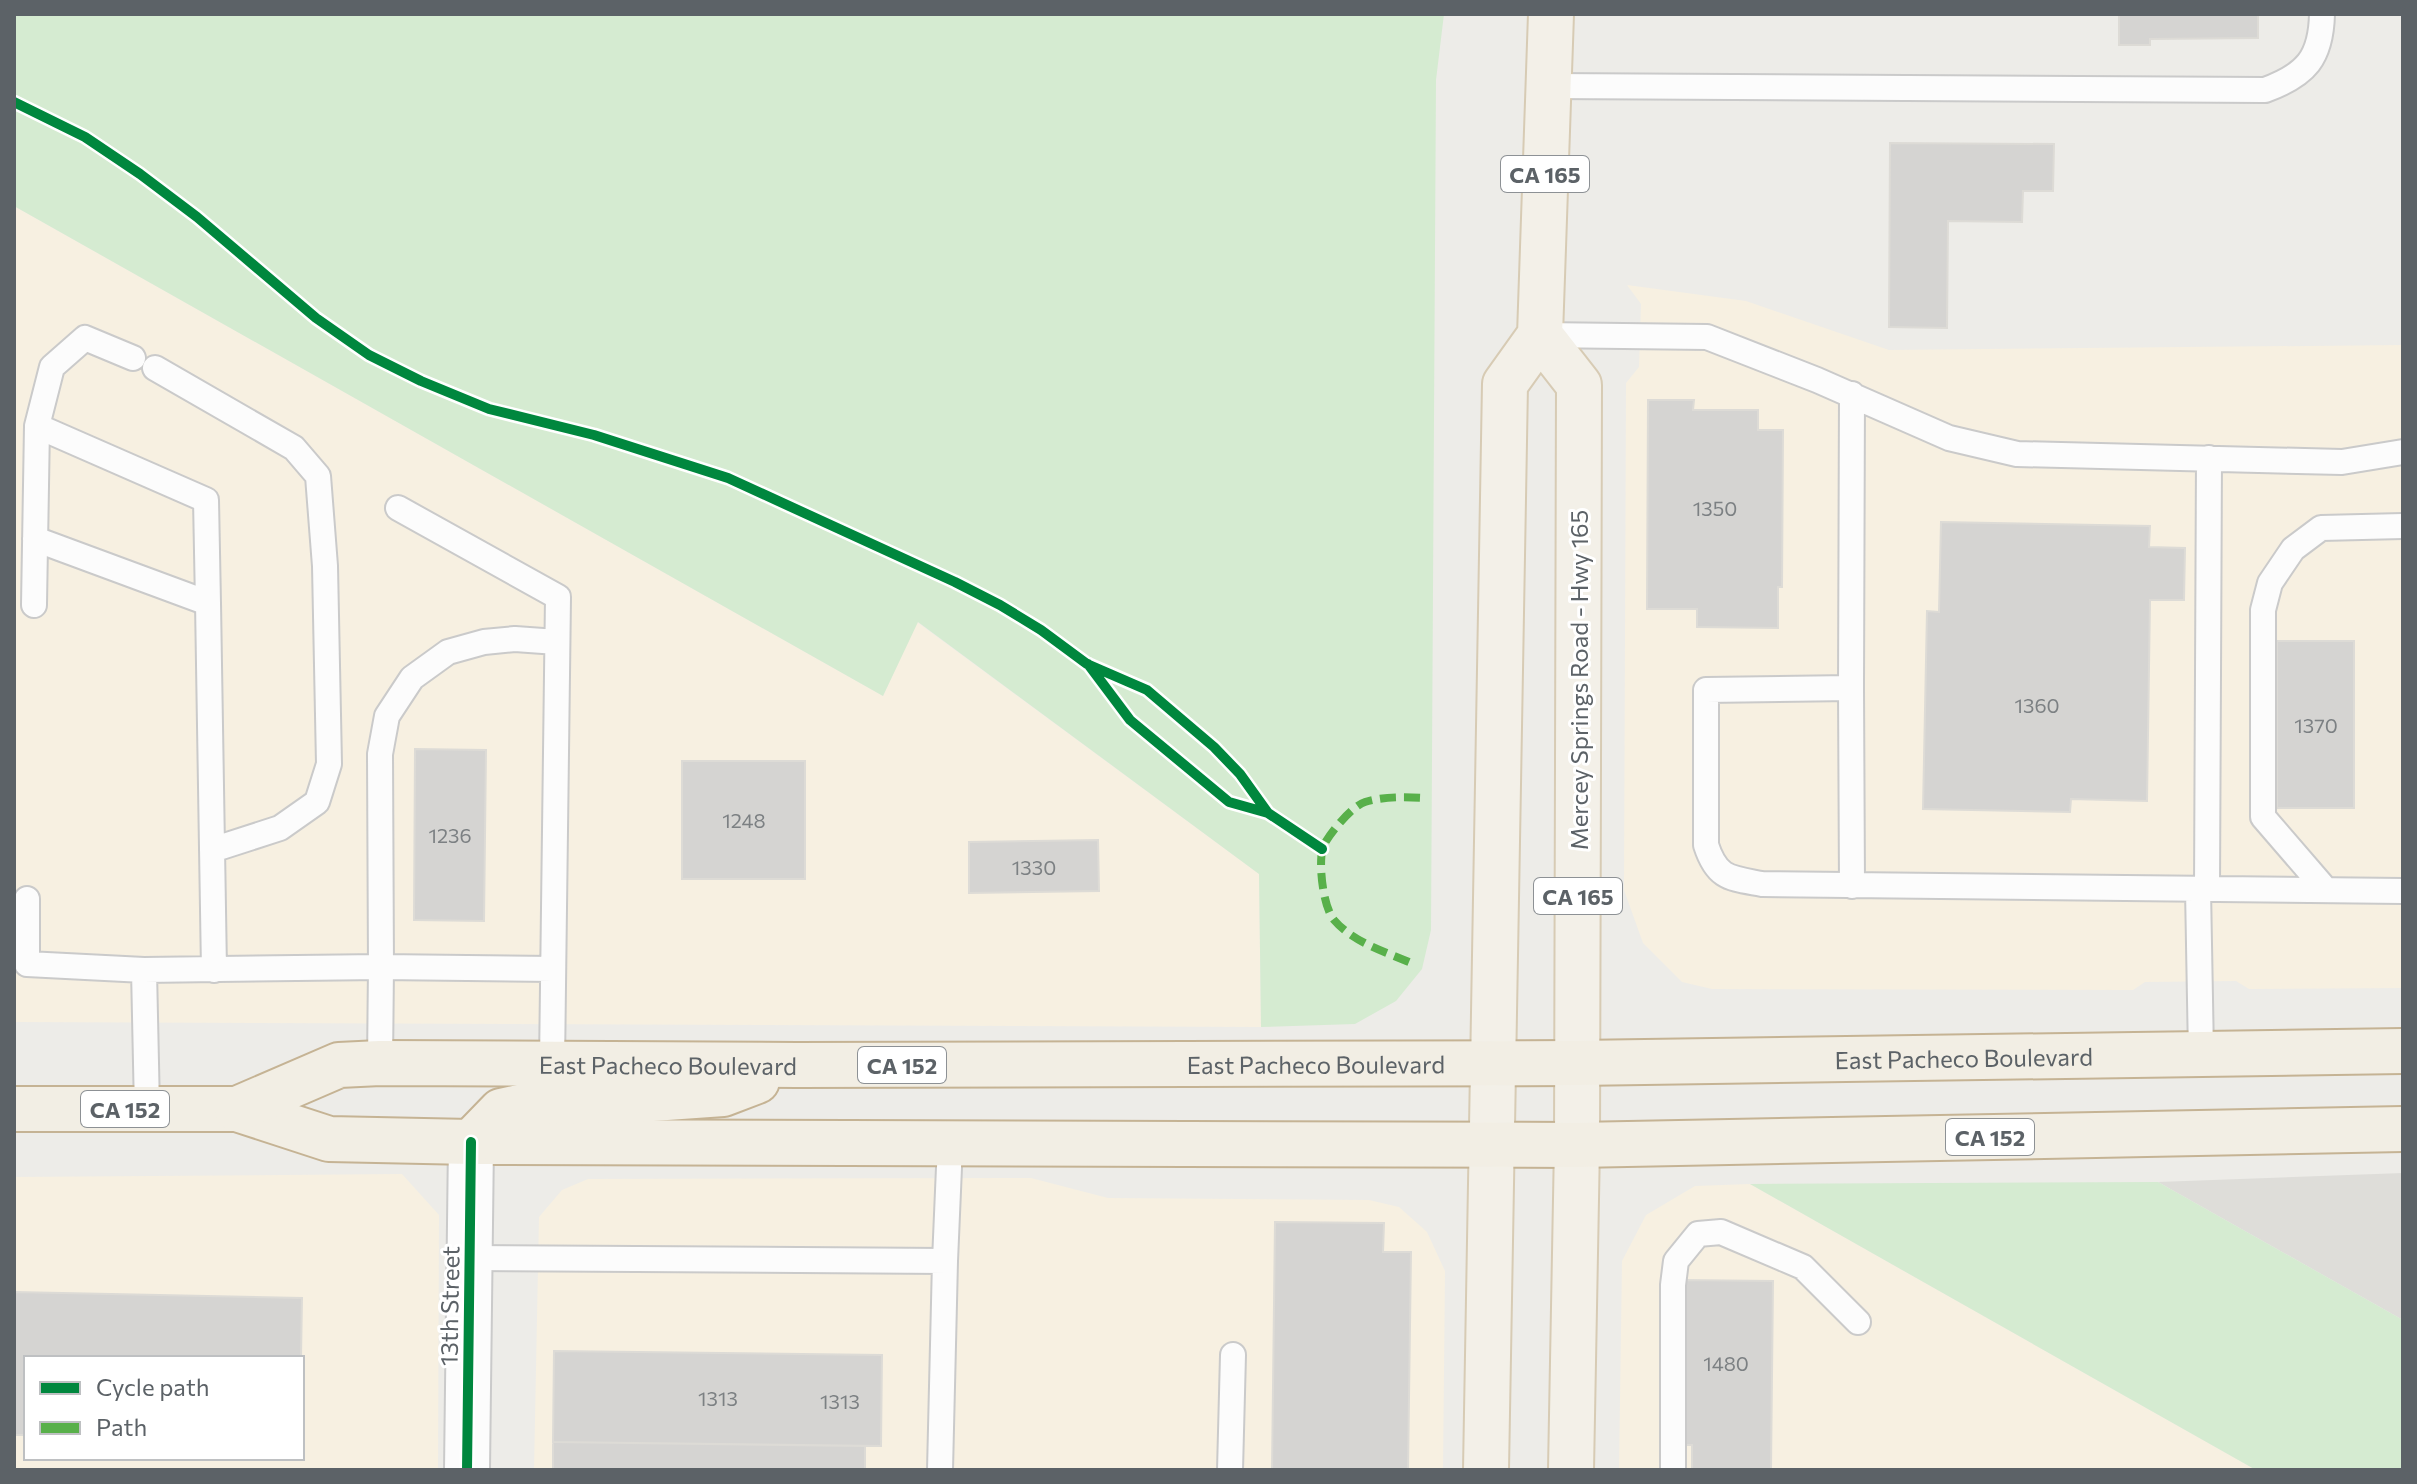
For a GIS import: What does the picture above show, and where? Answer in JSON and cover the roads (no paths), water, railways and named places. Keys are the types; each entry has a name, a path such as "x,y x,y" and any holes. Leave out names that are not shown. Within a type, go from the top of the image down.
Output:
{"highway":[{"name":"East Pacheco Boulevard","path":"237,1109 339,1065 380,1063 1577,1063 2403,1051"},
{"path":"471,1142 501,1111 542,1102 723,1094 797,1065"},
{"name":"East Pacheco Boulevard","path":"14,1109 237,1109 329,1139 471,1142 1577,1145 2403,1129"}],"main road":[{"name":"CA 165","path":"1540,335 1551,14"},
{"path":"1486,1470 1505,384 1540,335"},
{"name":"Mercey Springs Road - Hwy 165","path":"1540,335 1579,385 1577,1145 1571,1470"}],"street":[{"name":"13th Street","path":"467,1470 471,1142"}],"lane":[{"path":"1548,86 2265,90 2292,80 2315,56 2321,36 2322,14"},
{"path":"1540,335 1707,337 1852,394 1949,438 2017,454 2342,462 2403,452"},
{"path":"34,605 37,426 52,367 85,338 133,358"},
{"path":"155,368 294,448 318,476 325,566 329,764 317,802 280,828 212,850"},
{"path":"1852,394 1852,886"},
{"path":"37,426 206,500 214,970"},
{"path":"2201,1054 2209,458"},
{"path":"398,508 558,597 552,1064"},
{"path":"2326,890 2263,817 2263,610 2270,583 2293,549 2321,528 2403,526"},
{"path":"35,539 208,603"},
{"path":"380,1063 380,754 387,716 412,678 448,652 484,642 515,639 557,642"},
{"path":"1851,688 1706,690 1706,845 1712,864 1730,878 1762,884 1852,886 2403,891"},
{"path":"27,899 27,964 144,970 381,967 553,969"},
{"path":"144,970 147,1109"},
{"path":"940,1470 950,1144"},
{"path":"1673,1470 1673,1285 1676,1261 1698,1234 1721,1232 1803,1267 1858,1322"},
{"path":"469,1258 945,1261"},
{"path":"1230,1470 1233,1355"}]}
